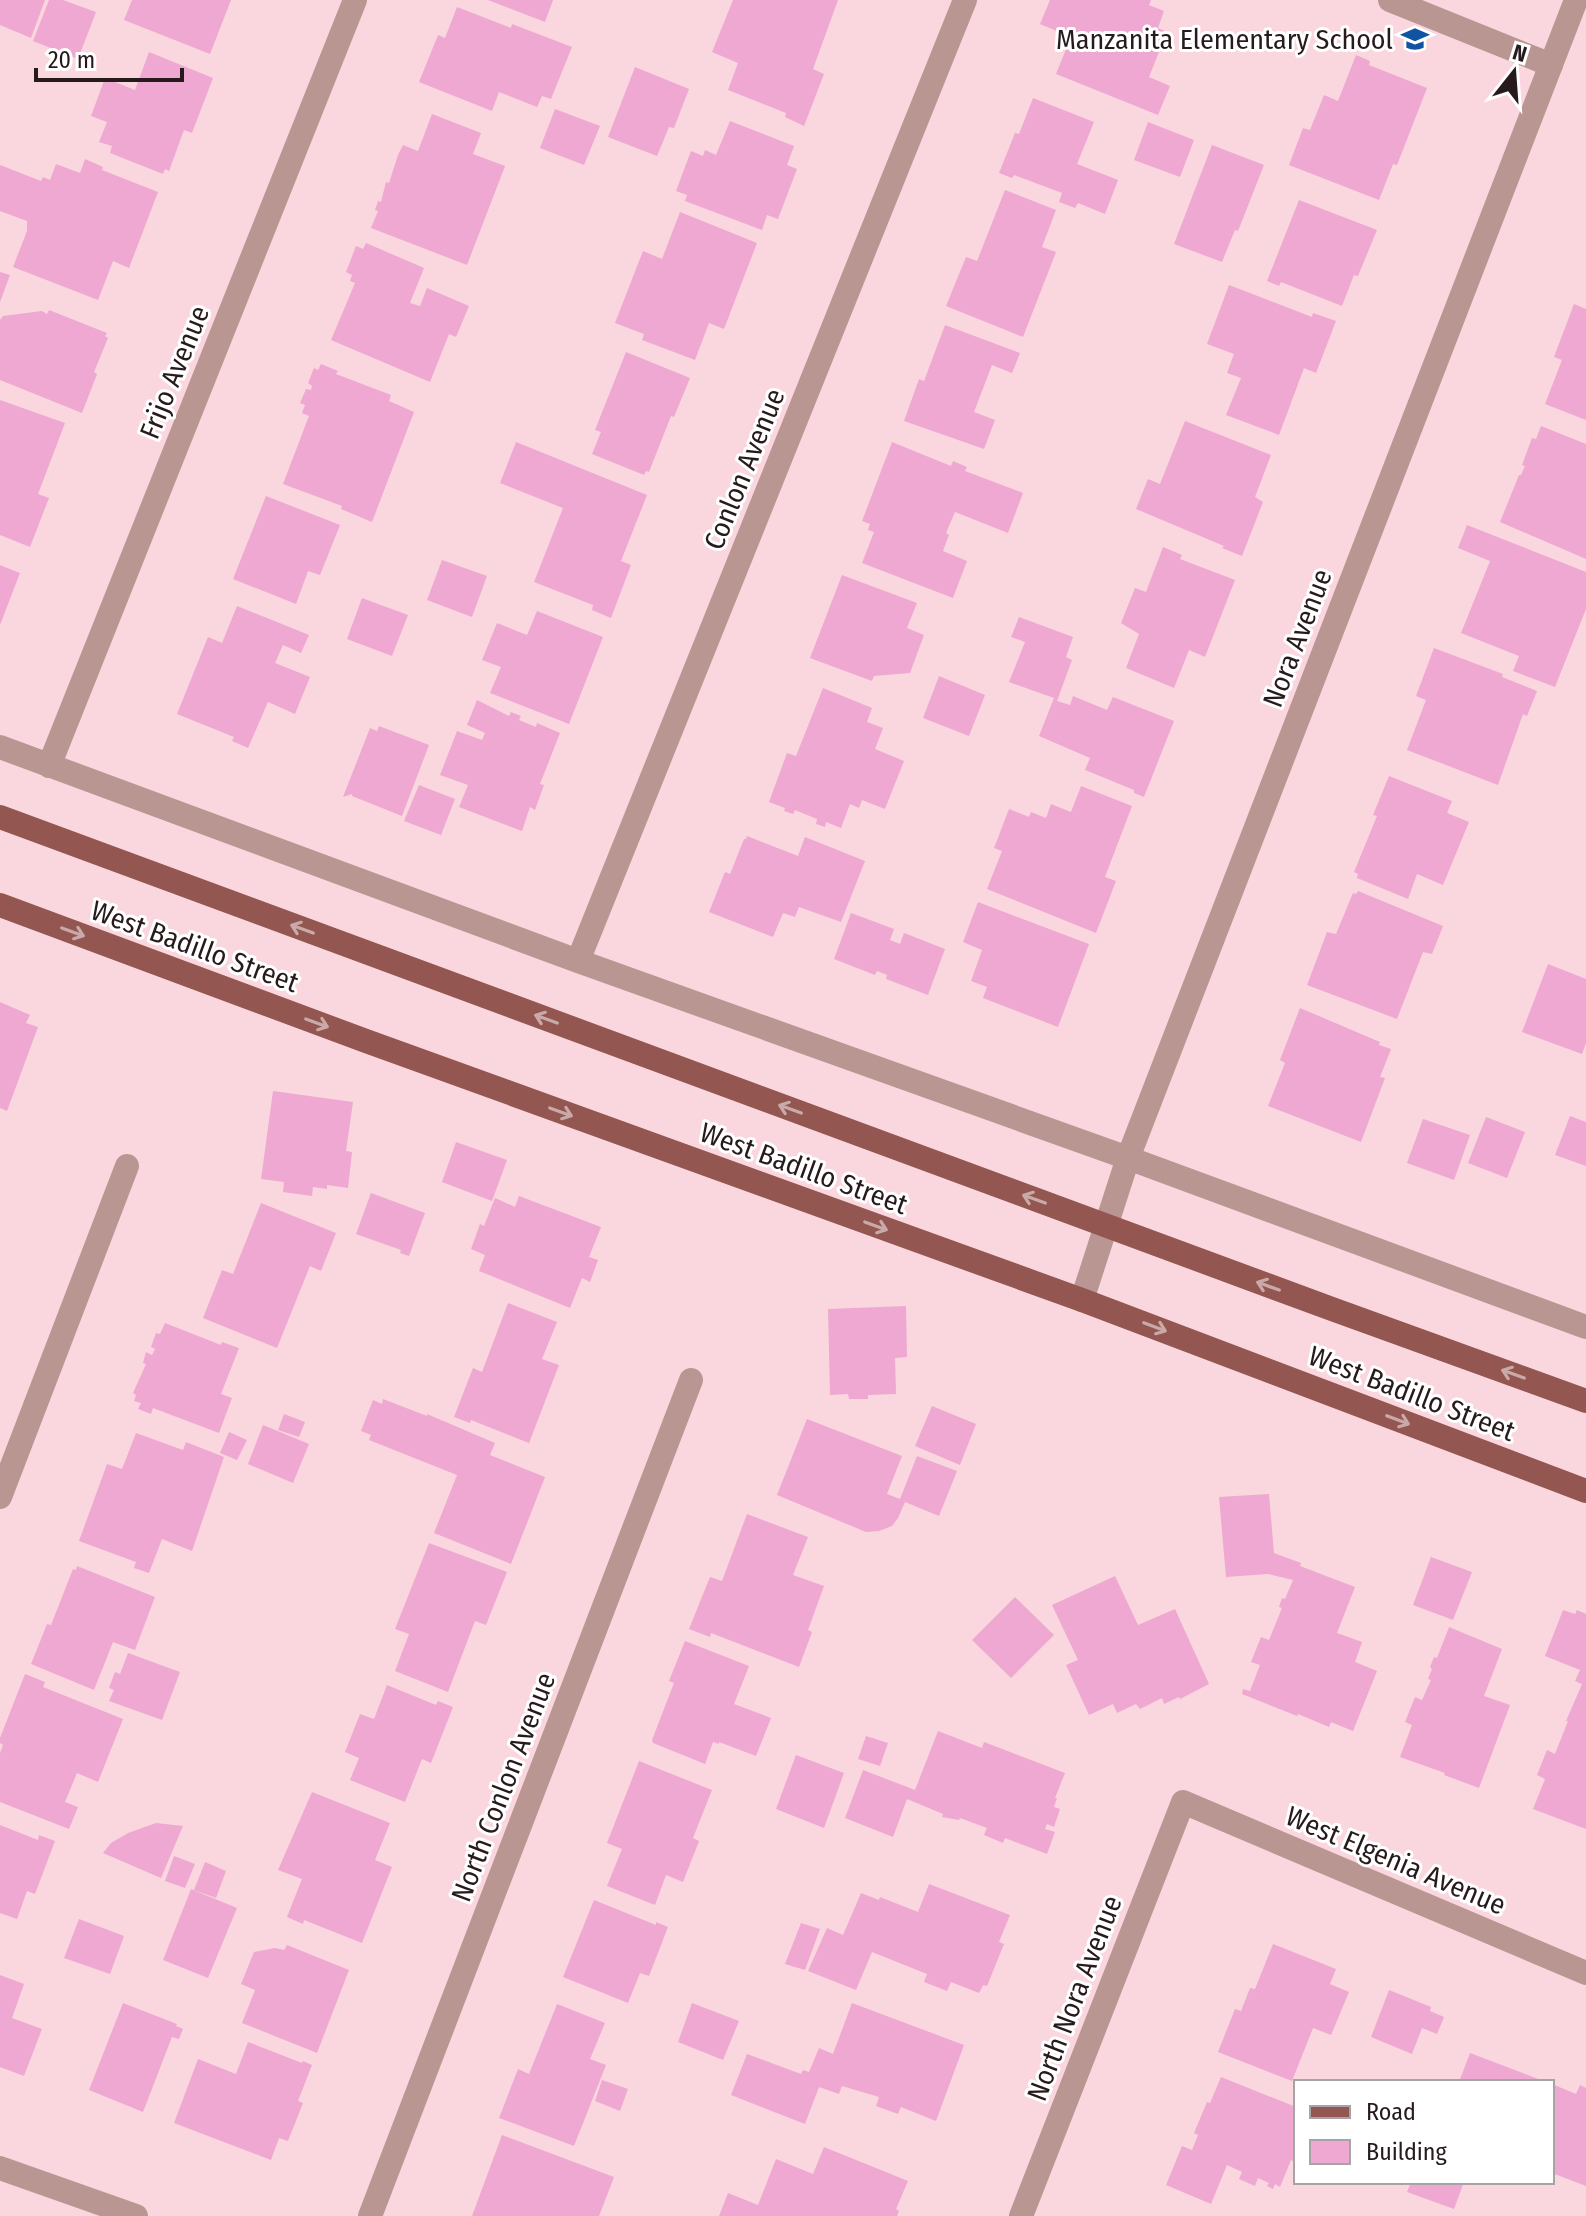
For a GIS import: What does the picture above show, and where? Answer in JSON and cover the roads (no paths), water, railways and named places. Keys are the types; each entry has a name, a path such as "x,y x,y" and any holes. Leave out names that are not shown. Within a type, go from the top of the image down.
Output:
{"main road":[{"name":"West Badillo Street","path":"0,817 1586,1401"},
{"name":"West Badillo Street","path":"0,905 395,1052 1082,1300 1586,1491"}],"street":[{"name":"Frijo Avenue","path":"49,766 355,0"},
{"name":"Conlon Avenue","path":"578,961 965,0"},
{"path":"1390,0 1551,65"},
{"name":"Nora Avenue","path":"1082,1300 1128,1158 1576,0"},
{"path":"0,747 578,961 1128,1158 1586,1327"},
{"path":"0,1497 127,1166"},
{"name":"North Conlon Avenue","path":"370,2216 691,1380"},
{"name":"West Elgenia Avenue","path":"1183,1802 1586,1973"},
{"name":"North Nora Avenue","path":"1021,2216 1183,1802"},
{"path":"0,2168 136,2216"}],"place":[{"name":"Manzanita Elementary School","path":"1415,39"}]}
